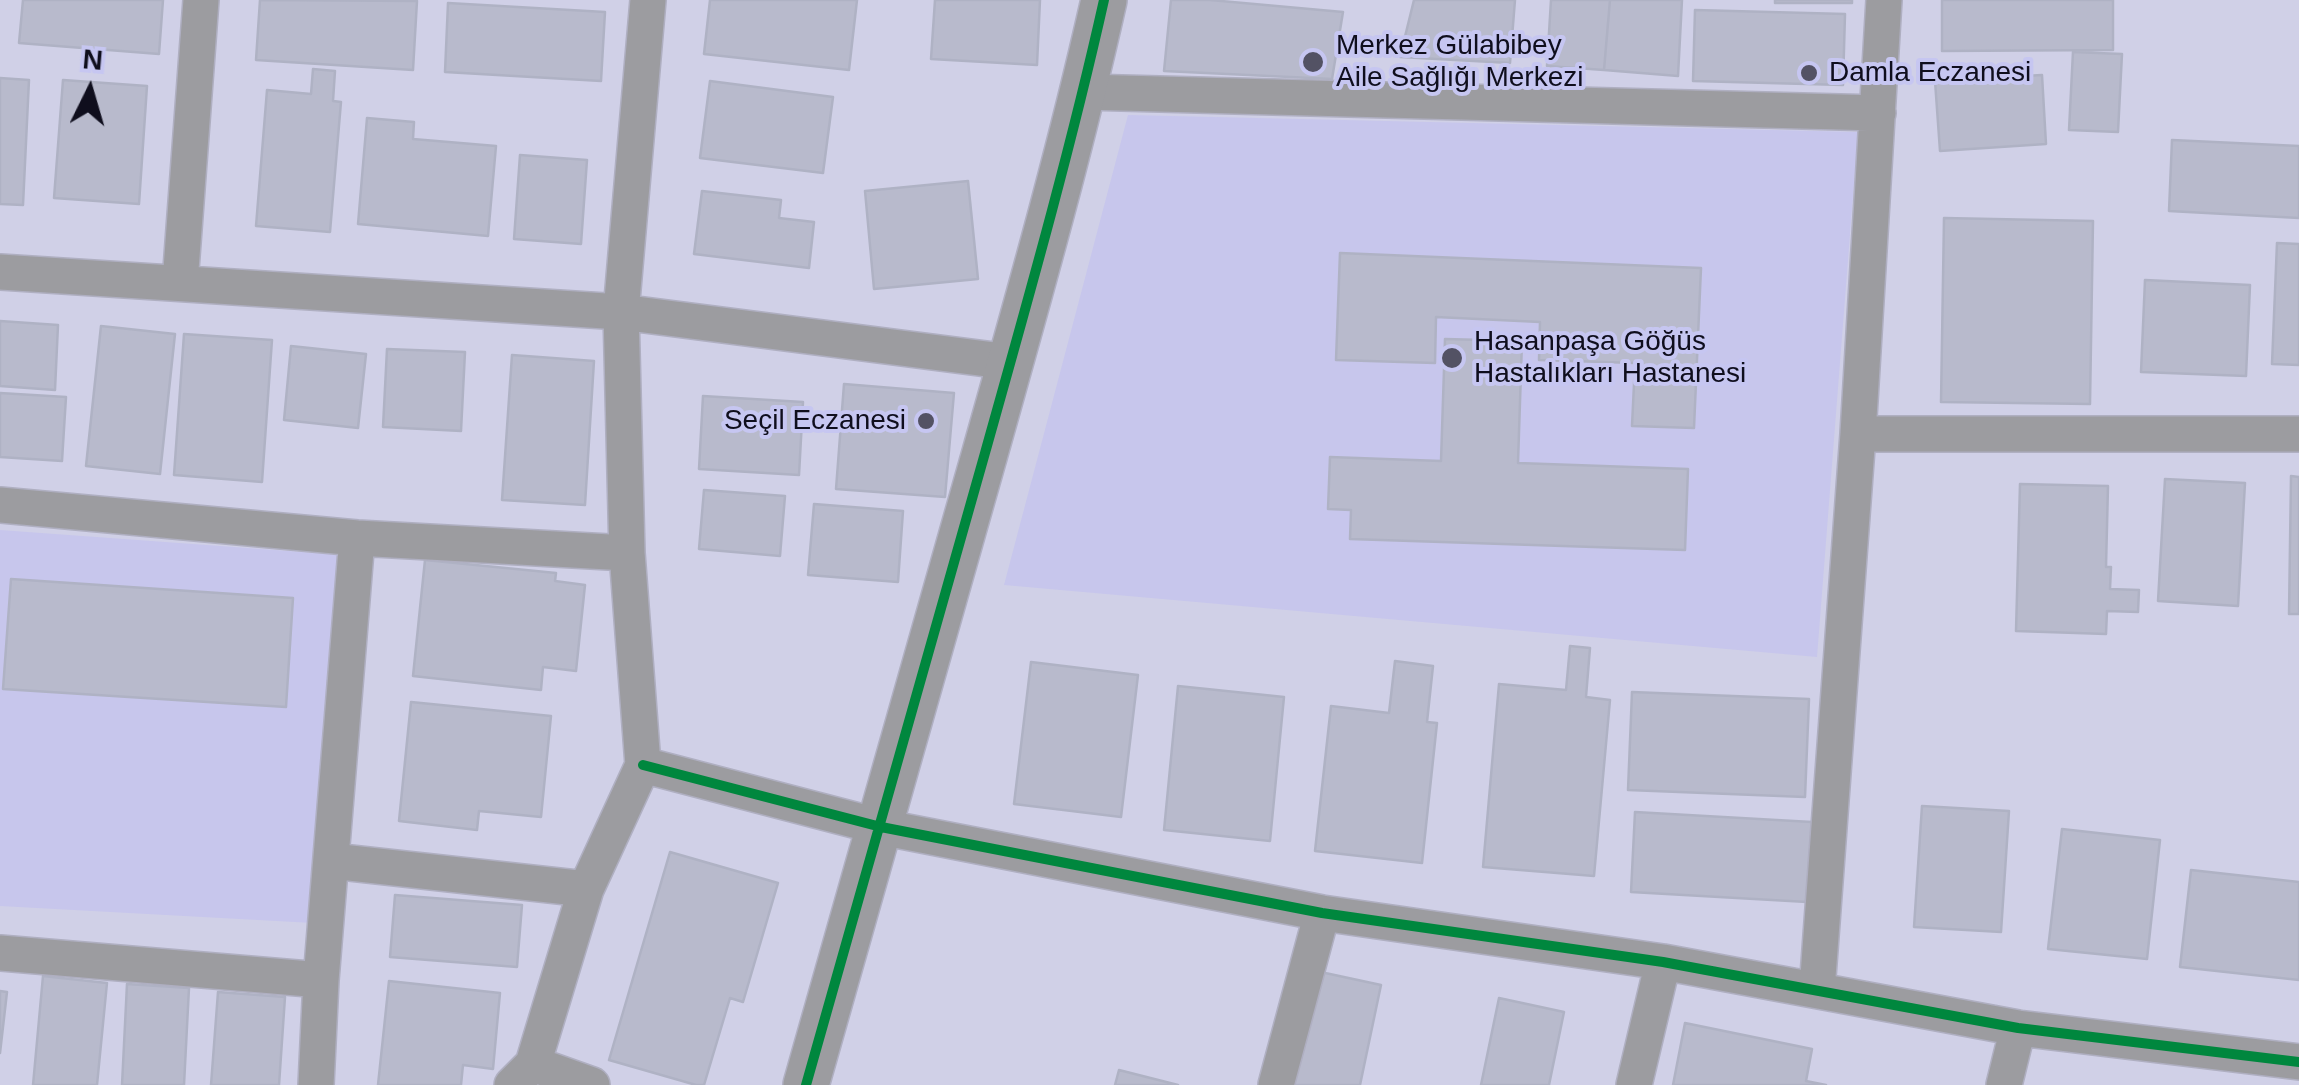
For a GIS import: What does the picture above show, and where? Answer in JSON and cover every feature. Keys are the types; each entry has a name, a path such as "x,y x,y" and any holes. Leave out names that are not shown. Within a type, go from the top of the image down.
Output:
{"street":[{"path":"180,283 201,0"},
{"path":"592,1085 523,1074 586,889 643,765 628,553 621,312 648,0"},
{"path":"806,1085 1010,362 1084,92 1104,0"},
{"path":"1818,990 1884,0"},
{"path":"1084,92 1878,113"},
{"path":"0,272 621,312 1010,362"},
{"path":"1858,434 2299,434"},
{"path":"0,506 357,538 628,553"},
{"path":"316,1085 357,538"},
{"path":"643,765 881,827 1322,913 1663,962 2018,1028 2299,1062"},
{"path":"332,861 586,889"},
{"path":"1276,1085 1322,913"},
{"path":"0,953 322,980"},
{"path":"1634,1085 1663,962"},
{"path":"2004,1085 2018,1028"}],"shaded area":[{"name":"Hasanpaşa Göğüs Hastalıkları Hastanesi","path":"1128,115 1858,132 1817,657 1004,585"},
{"path":"0,530 344,555 313,923 0,906"}],"building":[{"path":"23,0 163,0 159,54 19,43"},
{"path":"260,0 417,1 413,70 256,60"},
{"path":"710,0 857,0 849,70 704,54"},
{"path":"935,0 1040,0 1037,65 931,59"},
{"path":"1171,0 1343,12 1332,79 1164,71"},
{"path":"1414,0 1515,0 1510,63 1400,57"},
{"path":"1551,0 1610,0 1604,70 1547,66"},
{"path":"1610,0 1682,0 1678,76 1604,70"},
{"path":"1852,0 1852,3 1775,3"},
{"path":"1942,0 2113,0 2113,50 1942,51"},
{"path":"448,3 605,12 601,81 445,72"},
{"path":"1695,10 1845,14 1843,85 1693,81"},
{"path":"2073,52 2122,54 2118,132 2069,130"},
{"path":"313,69 335,71 333,101 341,102 330,232 256,226 267,90 311,94"},
{"path":"2042,75 2046,144 1940,151 1935,81"},
{"path":"0,78 29,80 23,205 0,204"},
{"path":"63,80 147,86 139,204 54,198"},
{"path":"710,81 833,97 823,173 700,158"},
{"path":"367,118 414,122 413,139 496,146 488,236 358,224"},
{"path":"2172,140 2299,146 2299,218 2169,211"},
{"path":"520,155 587,160 581,244 514,239"},
{"path":"968,181 978,279 874,289 865,191"},
{"path":"702,191 781,200 779,218 814,222 809,268 694,254"},
{"path":"1944,218 2093,221 2090,404 1941,402"},
{"path":"2277,243 2299,244 2299,365 2272,364"},
{"path":"1340,253 1701,268 1694,428 1632,426 1635,363 1539,360 1540,322 1436,317 1435,363 1336,360"},
{"path":"2145,280 2250,285 2246,376 2141,372"},
{"path":"0,321 58,325 55,390 0,386"},
{"path":"101,326 175,334 160,474 86,466"},
{"path":"184,334 272,340 262,482 174,475"},
{"path":"1445,339 1522,341 1518,463 1688,469 1685,550 1350,539 1351,510 1328,509 1330,457 1441,461"},
{"path":"291,346 366,354 358,428 284,420"},
{"path":"387,349 465,352 461,431 383,427"},
{"path":"512,355 594,361 585,505 502,500"},
{"path":"844,384 954,393 945,497 836,489"},
{"path":"0,393 66,397 62,461 0,457"},
{"path":"703,396 803,402 799,475 699,469"},
{"path":"2291,476 2299,477 2299,614 2289,614"},
{"path":"2165,479 2245,483 2238,606 2158,601"},
{"path":"2020,484 2108,486 2106,567 2111,567 2110,589 2139,590 2138,612 2107,611 2106,634 2016,631"},
{"path":"704,490 785,496 780,556 699,549"},
{"path":"814,504 903,511 898,582 808,575"},
{"path":"425,560 556,573 555,581 585,585 576,671 543,667 541,690 413,676"},
{"path":"11,579 293,598 286,707 3,689"},
{"path":"1570,646 1590,648 1586,697 1610,700 1594,876 1483,867 1499,684 1566,690"},
{"path":"1395,661 1433,666 1427,722 1437,723 1422,863 1315,851 1331,706 1389,713"},
{"path":"1031,662 1138,675 1121,817 1014,804"},
{"path":"1178,686 1284,697 1270,841 1164,830"},
{"path":"1632,692 1809,699 1805,797 1628,790"},
{"path":"411,702 551,716 541,817 479,811 477,830 399,821"},
{"path":"1922,806 2009,811 2001,932 1914,927"},
{"path":"1635,812 1812,822 1807,902 1631,892"},
{"path":"2062,829 2160,840 2147,959 2048,949"},
{"path":"670,852 778,883 743,1002 730,998 704,1085 609,1060"},
{"path":"2191,870 2299,882 2299,980 2180,967"},
{"path":"395,895 522,905 517,967 390,957"},
{"path":"1316,971 1381,985 1360,1085 1292,1085"},
{"path":"43,976 107,983 97,1085 33,1085"},
{"path":"389,981 500,993 493,1069 463,1065 461,1085 378,1085"},
{"path":"127,984 189,988 184,1085 122,1085"},
{"path":"0,991 7,992 0,1053"},
{"path":"218,992 285,997 279,1085 211,1085"},
{"path":"1499,998 1564,1012 1549,1085 1481,1085"},
{"path":"1685,1023 1812,1049 1806,1081 1826,1085 1673,1085"},
{"path":"1119,1070 1178,1085 1115,1085"}],"cycle path":[{"path":"806,1085 1032,284 1104,0"},
{"path":"643,765 881,827 1322,913 1663,962 2018,1028 2299,1062"}],"place":[{"name":"Merkez Gülabibey Aile Sağlığı Merkezi","path":"1313,62"},
{"name":"Damla Eczanesi","path":"1809,73"},
{"name":"Hasanpaşa Göğüs Hastalıkları Hastanesi","path":"1452,358"},
{"name":"Seçil Eczanesi","path":"926,421"}]}
